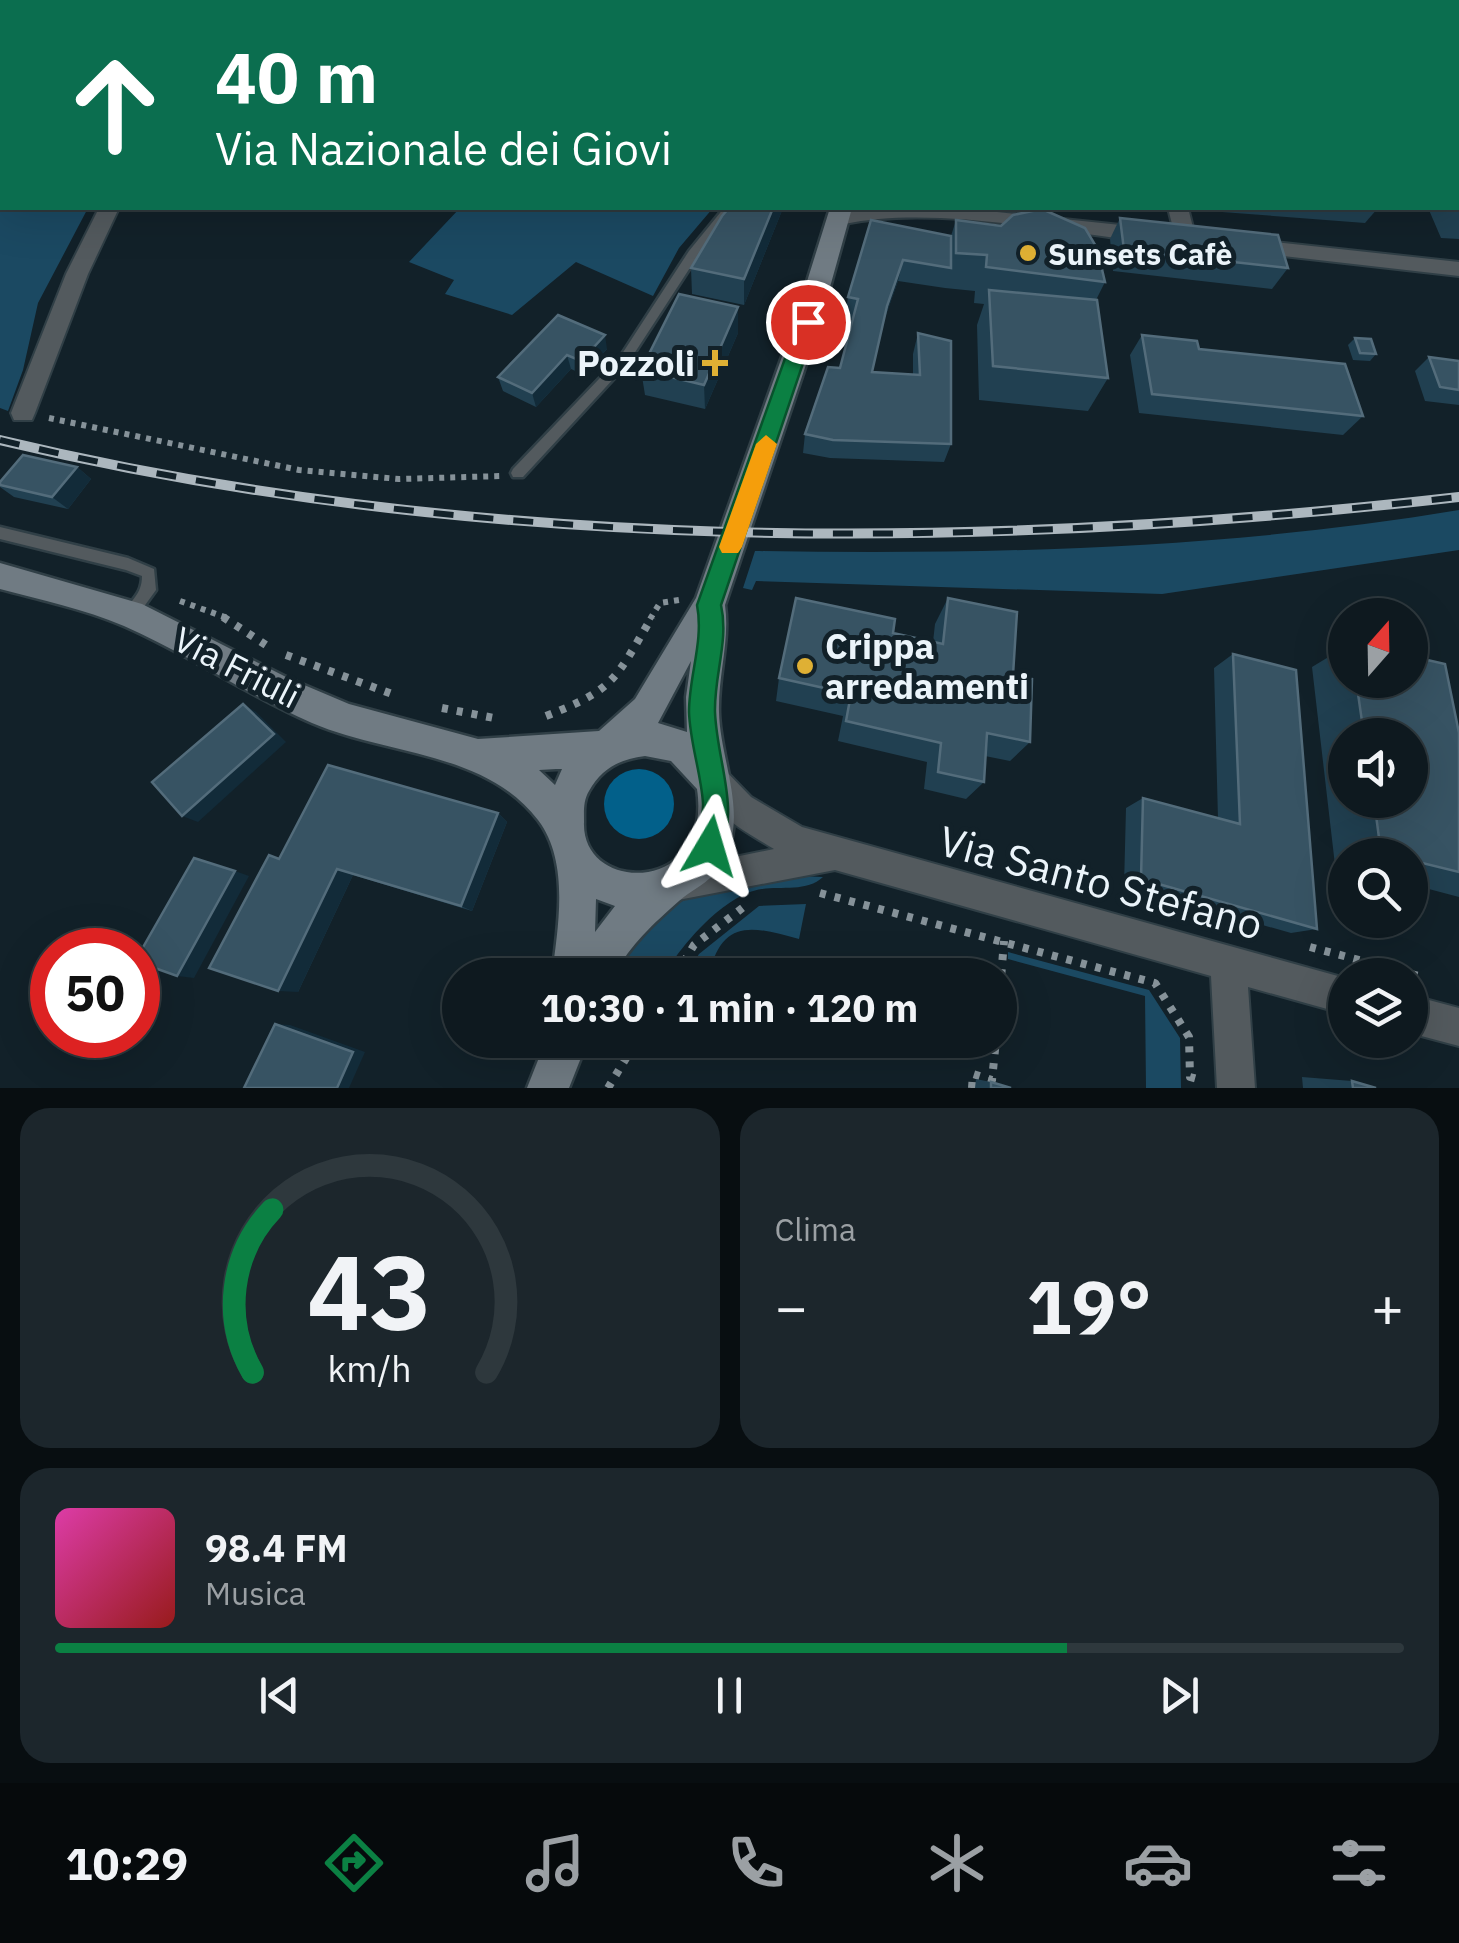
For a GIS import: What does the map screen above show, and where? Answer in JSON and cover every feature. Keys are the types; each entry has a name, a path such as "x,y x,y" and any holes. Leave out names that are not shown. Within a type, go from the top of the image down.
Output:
{"main road":[{"path":"573,958 575,886 564,823 567,800 575,780 655,699 684,642 695,603 818,302 844,211"},
{"name":"Via Friuli","path":"0,576 140,602 204,650 266,686 331,714 406,738 475,754 606,748"},
{"path":"601,958 632,912 697,867 710,846 717,823 717,799 710,777 702,713 704,674 714,627 695,603"},
{"path":"606,748 635,738 665,740 691,754 710,777"},
{"name":"Via Friuli","path":"475,754 520,778 535,792 559,819 568,846"},
{"path":"568,846 581,868 601,885 626,894 652,893 678,882"}],"street":[{"path":"23,413 77,274 107,210"},
{"path":"844,211 878,210"},
{"path":"920,210 1459,269"},
{"path":"1178,210 1184,239"},
{"name":"Via Santo Stefano","path":"710,777 756,821 796,842 1328,991"},
{"name":"Via Santo Stefano","path":"678,882 834,855"},
{"path":"1222,1085 1228,964"},
{"path":"1428,1019 1459,1028"}],"lane":[{"path":"518,473 624,360 692,254 726,210"},
{"path":"0,534 128,564 148,573 140,602"}],"path":[{"path":"23,413 210,454 369,477 518,473"},
{"path":"140,602 233,620 272,649 398,696"},
{"path":"531,717 546,716 592,698 614,680 660,603 695,603"},
{"path":"427,705 517,718"},
{"path":"810,894 828,893 1154,983 1189,1037 1190,1077 1222,1085"},
{"path":"687,958 694,946 756,897"},
{"path":"1003,958 1004,941"},
{"path":"1305,945 1440,982"},
{"path":"608,1088 626,1058"},
{"path":"972,1088 974,1074 992,1080 994,1058"}],"shaded area":[{"path":"0,210 87,210 38,303 23,370 8,411 0,408"},
{"path":"458,210 711,210 679,248 653,296 576,262 512,315 445,294 454,280 409,262"},
{"path":"1459,510 1459,550 1162,594 756,581 752,590 743,588 755,551 932,552 1108,547 1284,533"},
{"path":"639,769 663,780 674,804 663,828 639,839 615,828 604,804 615,780"},
{"path":"777,875 823,877 810,885 762,889 734,900 693,935 676,958 624,958 667,908 724,882"},
{"path":"806,904 799,939 767,931 741,931 722,944 715,958 697,958 699,954 759,906"},
{"path":"1008,952 1149,990 1180,1038 1181,1088 1146,1088 1145,996 1008,958"}],"building":[{"path":"727,210 772,210 744,279 691,268"},
{"path":"1044,210 1085,228 1097,248 1105,282 986,267 987,255 956,253 956,220 1001,226 1013,215"},
{"path":"1120,218 1278,235 1288,268 1124,250"},
{"path":"871,220 951,236 951,268 903,260 887,306 872,372 920,375 918,333 951,341 951,444 833,440 805,434 828,367 840,368 858,299 848,297"},
{"path":"989,290 1097,300 1108,378 993,366"},
{"path":"679,294 738,307 704,385 641,370"},
{"path":"558,315 605,335 581,361 567,355 532,393 498,377"},
{"path":"1142,335 1197,341 1199,349 1345,364 1363,416 1152,394"},
{"path":"1355,338 1371,339 1376,354 1360,353"},
{"path":"1429,357 1459,361 1459,390 1440,387"},
{"path":"23,455 77,467 52,497 0,485"},
{"path":"796,598 895,619 893,633 943,644 948,598 1017,612 1013,675 1032,679 1030,742 987,733 984,782 938,772 941,743 846,721 851,694 779,678"},
{"path":"1233,654 1296,670 1317,929 1141,879 1143,798 1240,824"},
{"path":"1428,660 1445,664 1459,733 1459,872 1428,864 1428,838 1379,838 1376,818 1428,818 1428,718 1362,718 1359,698 1428,698"},
{"path":"243,704 274,734 182,816 152,782"},
{"path":"328,765 498,813 461,906 337,869 278,991 209,968 269,855 279,859"},
{"path":"194,858 235,871 177,976 160,970 160,928 154,928"},
{"path":"275,1024 353,1052 337,1088 244,1088"},
{"path":"1352,1081 1376,1088 1353,1088"}],"railway":[{"path":"0,440 180,477 361,505 543,523 726,532 910,533 1094,527 1277,515 1459,497"}],"slow traffic":[{"path":"730,547 766,444"}],"place":[{"name":"Sunsets Cafè","path":"1028,253"},
{"name":"Pozzoli","path":"715,363"},
{"name":"Crippa arredamenti","path":"805,666"}],"route":[{"path":"710,846 717,823 717,799 710,777 702,713 704,674 714,627 709,605 808,322"}]}
